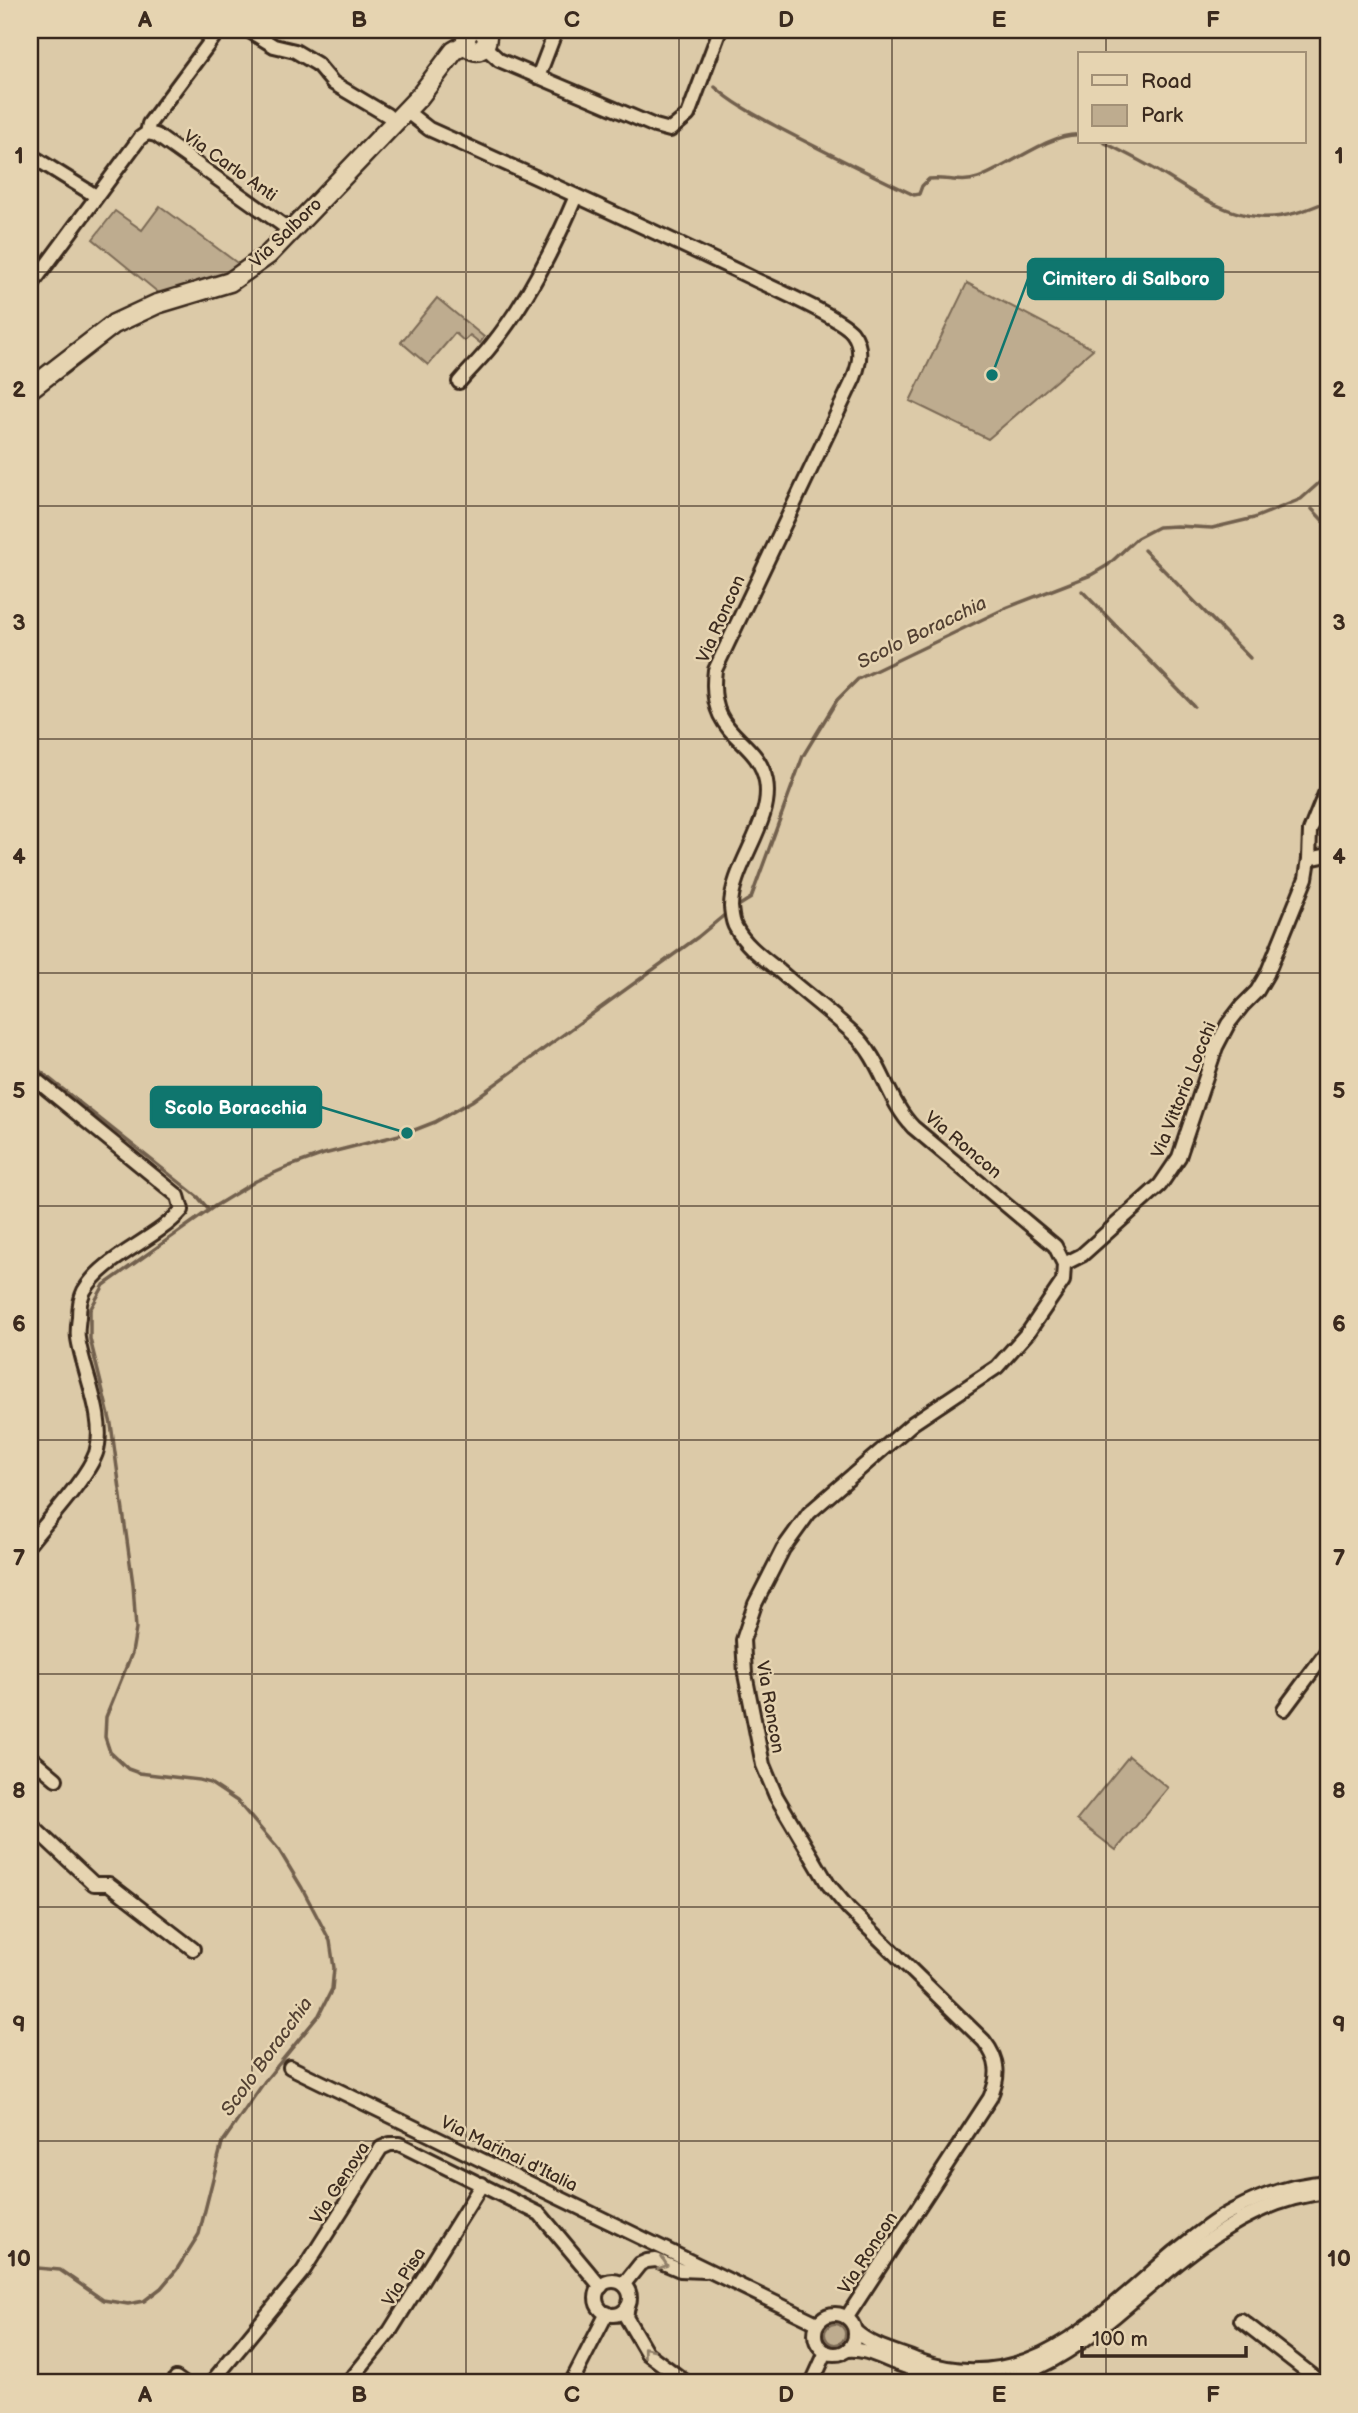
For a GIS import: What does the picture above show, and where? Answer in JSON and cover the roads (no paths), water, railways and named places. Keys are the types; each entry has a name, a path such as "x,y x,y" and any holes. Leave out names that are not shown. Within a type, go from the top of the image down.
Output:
{"street":[{"path":"30,287 140,138 147,134 149,124 219,30"},
{"name":"Via Roncon","path":"248,30 274,46 295,51 317,64 333,83 382,112 429,129 677,242 839,323 850,331 859,347 857,369 853,378 715,670 714,690 720,717 758,761 767,793 732,909 734,925 750,947 856,1035 877,1063 898,1110 913,1127 1055,1245 1064,1264 1063,1280 1050,1301 1014,1350 997,1367 914,1423 820,1502 800,1523 767,1579 743,1640 745,1674 765,1773 776,1797 828,1884 849,1909 984,2041 996,2061 996,2083 990,2098 847,2317"},
{"path":"538,77 556,30"},
{"path":"483,38 499,60 670,130 688,115 720,30"},
{"name":"Via Salboro","path":"30,388 114,324 157,304 217,288 244,274 268,255 401,117 454,51 469,37 475,50 483,38"},
{"name":"Via Carlo Anti","path":"147,134 156,135 291,231"},
{"path":"30,155 96,196"},
{"path":"458,382 509,321 559,236 576,196"},
{"name":"Via Vittorio Locchi","path":"1064,1264 1082,1255 1160,1185 1179,1157 1216,1047 1228,1024 1257,991 1267,974 1306,878 1310,831 1325,794"},
{"path":"1309,859 1328,855"},
{"path":"30,1075 178,1196 182,1210 154,1235 110,1264 84,1292 80,1304 78,1336 97,1415 99,1439 96,1453 87,1471 30,1543"},
{"path":"1284,1709 1328,1650"},
{"path":"30,1757 56,1779"},
{"path":"30,1824 94,1884 109,1884 193,1949"},
{"name":"Via Marinai d'Italia","path":"290,2067 817,2323"},
{"name":"Via Genova","path":"211,2383 303,2271 381,2148 390,2144 399,2144 540,2214 601,2287"},
{"path":"855,2331 869,2341 945,2368 977,2372 994,2371 1020,2364 1051,2350 1088,2325 1200,2231 1231,2211 1265,2196 1308,2184 1328,2182"},
{"name":"Via Pisa","path":"348,2383 390,2331 482,2184"},
{"path":"817,2323 816,2340 826,2352 837,2354 847,2350 865,2351 920,2372 960,2382 995,2381 1034,2370 1056,2359 1094,2333 1206,2239 1236,2221 1268,2206 1310,2194 1328,2192"},
{"name":"Via Marinai d'Italia","path":"624,2284 640,2264 647,2261 656,2260 680,2270 712,2271"},
{"path":"628,2306 621,2313 607,2313 597,2301 601,2287 610,2281 624,2284 630,2297 626,2317 647,2354 687,2383"},
{"path":"571,2383 607,2313"},
{"name":"Via Roncon","path":"817,2323 829,2314 838,2313 847,2317 855,2331"},
{"path":"1241,2320 1322,2383"},
{"path":"847,2350 854,2342 855,2331"},
{"path":"812,2383 826,2352"}],"waterway":[{"path":"715,87 765,120 914,195 919,194 929,179 978,178 1056,139 1078,135"},
{"path":"1107,144 1150,166 1205,200 1246,215 1287,215 1328,201"},
{"name":"Scolo Boracchia","path":"735,908 751,898 803,756 837,700 858,679 1006,608 1091,575 1108,565 1137,538 1158,527 1212,528 1254,518 1301,499 1328,475"},
{"path":"1312,509 1328,526"},
{"path":"1144,550 1250,658"},
{"path":"1082,591 1194,706"},
{"name":"Scolo Boracchia","path":"30,2271 37,2268 60,2270 103,2300 128,2304 144,2301 161,2288 177,2269 199,2234 222,2143 265,2081 319,2015 332,1989 334,1968 330,1941 302,1888 279,1850 237,1801 210,1783 128,1769 110,1752 105,1737 106,1717 132,1653 136,1629 133,1584 111,1424 90,1339 90,1310 104,1285 215,1206 256,1181 324,1154 407,1133 435,1122 472,1101 698,937 728,912"},
{"path":"30,1063 198,1197 209,1210"}],"place":[{"name":"Cimitero di Salboro","path":"992,375"},
{"name":"Scolo Boracchia","path":"407,1133"}]}
